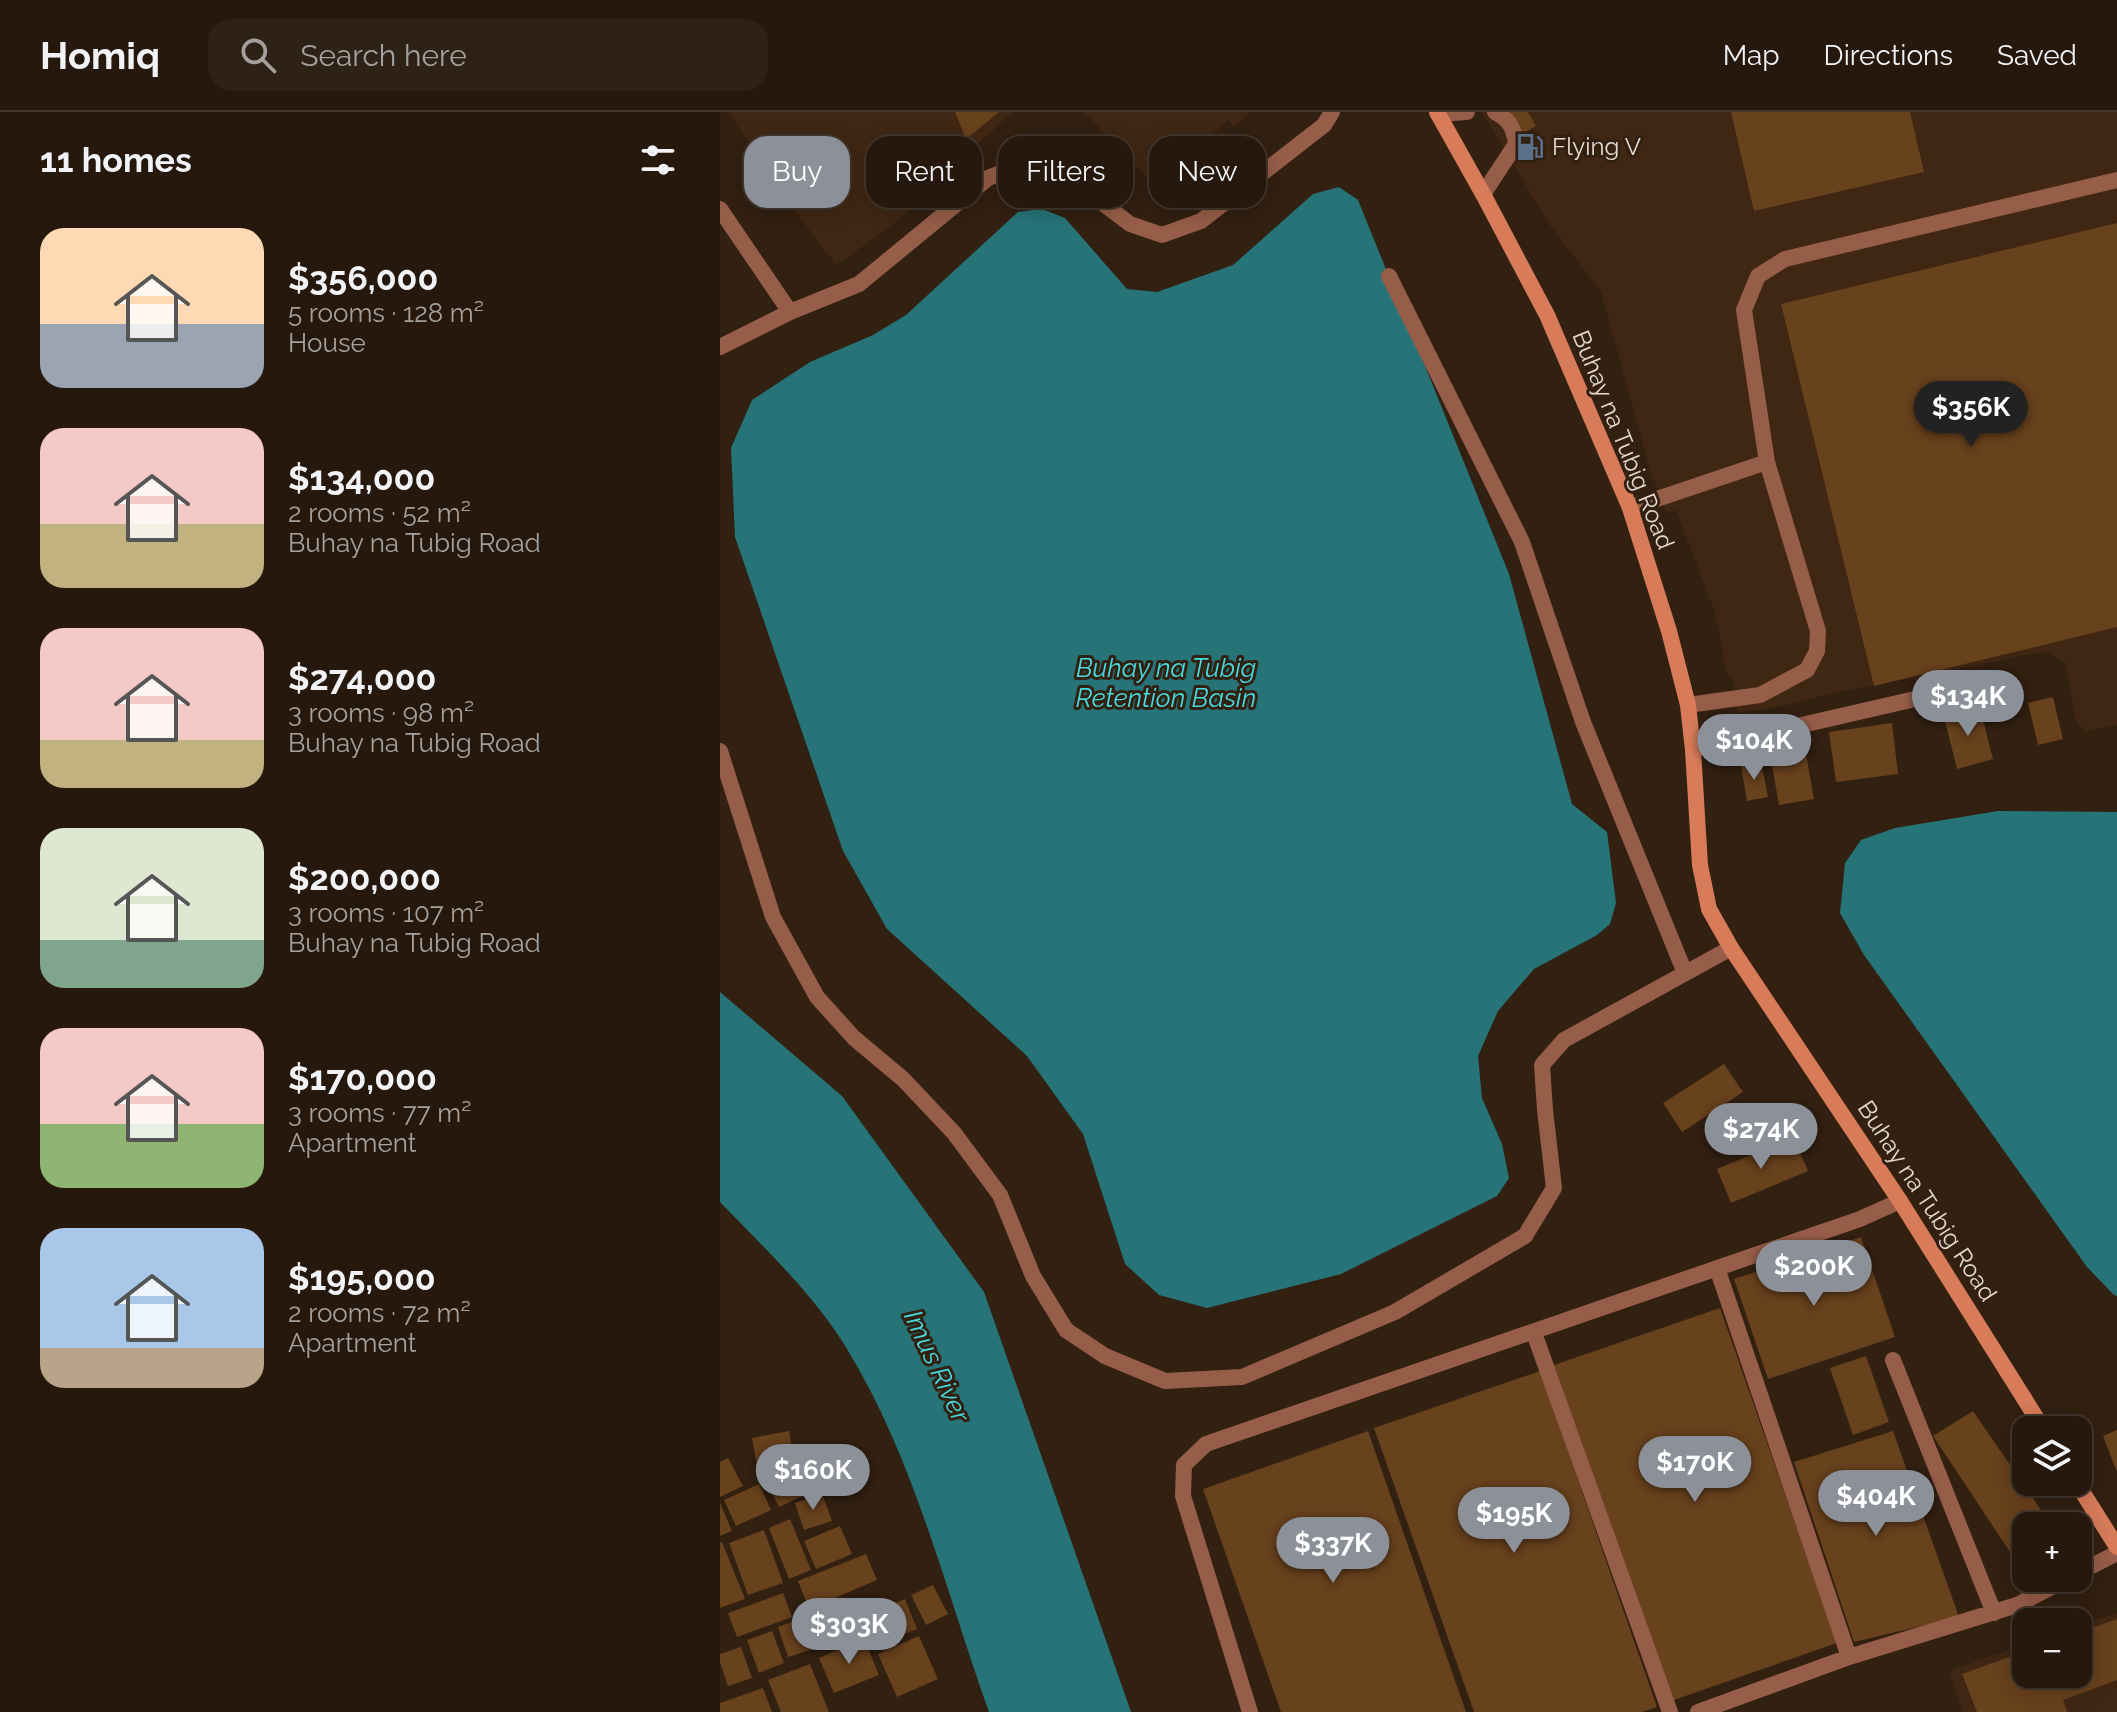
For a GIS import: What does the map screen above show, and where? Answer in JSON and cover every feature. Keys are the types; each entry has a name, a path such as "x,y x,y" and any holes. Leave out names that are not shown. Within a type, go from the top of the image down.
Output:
{"main road":[{"name":"Buhay na Tubig Road","path":"1437,113 1547,315 1630,508 1669,631 1688,705 1700,865 1709,909 1731,948 1900,1201 2035,1416"},
{"path":"2084,1496 2117,1550"}],"lane":[{"path":"720,347 790,312 859,284 988,178 1033,160 1073,170 1101,202 1130,224 1162,235 1201,221 1324,125 1332,112"},
{"path":"1437,113 1467,112"},
{"path":"1483,194 1516,144 1515,131 1506,118 1495,112"},
{"path":"1688,705 1760,695 1807,670 1817,651 1818,631 1767,462 1744,310 1758,276 1785,259 2117,180"},
{"path":"720,209 790,312"},
{"path":"1389,276 1522,542 1583,722 1685,973"},
{"path":"1630,508 1767,462"},
{"path":"1693,750 1989,682"},
{"path":"720,751 773,917 817,997 854,1038 903,1079 954,1133 991,1182 1000,1195 1033,1276 1066,1330 1105,1356 1165,1381 1242,1377 1395,1312 1525,1236 1554,1188 1542,1065 1564,1040 1731,948"},
{"path":"1250,1712 1183,1496 1184,1465 1206,1444 1860,1219 1900,1201"},
{"path":"1717,1268 1849,1657"},
{"path":"1534,1333 1670,1712"},
{"path":"1893,1360 1994,1613"},
{"path":"2092,1565 2117,1550"},
{"path":"1698,1712 1849,1657 2017,1605 2042,1592"}],"shaded area":[{"path":"728,112 1012,112 982,140 982,136 866,136 866,208 910,208 889,228 836,265 793,208 850,208 850,136 744,136"},
{"path":"1084,112 1250,112 1234,127 1228,120 1211,136 1149,136 1149,179 1133,162 1133,136 1107,136"},
{"path":"1482,112 2117,112 2117,725 2084,732 2075,717 2065,663 2047,651 1738,713 1732,676 1727,675 1715,613 1676,510 1666,512 1650,470 1601,292 1549,224"},
{"path":"2117,1613 2117,1712 1962,1712 1949,1671 2012,1649 2012,1688 2092,1688 2092,1621"}],"water":[{"name":"Buhay na Tubig Retention Basin","path":"1339,187 1358,200 1509,574 1572,804 1607,832 1616,903 1610,924 1597,935 1534,969 1498,1011 1478,1056 1482,1098 1502,1144 1509,1178 1497,1196 1341,1274 1207,1308 1159,1295 1125,1264 1083,1134 1027,1056 887,929 843,851 735,537 731,448 752,400 810,362 873,335 906,315 1018,212 1042,209 1065,218 1127,289 1157,292 1233,265 1313,194"},
{"path":"1998,811 2117,812 2117,1296 2087,1267 1864,955 1840,913 1845,863 1861,840 1895,828"},
{"name":"Imus River","path":"720,992 842,1096 984,1292 1131,1712 989,1712 927,1526 871,1391 819,1309 720,1202"}],"building":[{"path":"955,112 999,112 970,136 965,136"},
{"path":"1510,112 1528,112 1536,126 1522,134"},
{"path":"1731,112 1910,112 1924,172 1754,211"},
{"path":"2117,223 2117,627 1874,686 1781,304"},
{"path":"2053,697 2063,739 2038,745 2028,703"},
{"path":"1980,708 1993,759 1957,769 1944,717"},
{"path":"1892,723 1898,774 1836,782 1829,732"},
{"path":"1803,737 1814,799 1779,805 1768,743"},
{"path":"1761,762 1768,797 1747,801 1741,766"},
{"path":"1724,1064 1743,1092 1682,1132 1663,1103"},
{"path":"1777,1144 1798,1148 1808,1171 1731,1203 1717,1169"},
{"path":"1861,1237 1895,1337 1768,1379 1734,1279"},
{"path":"1720,1308 1837,1643 1671,1701 1554,1365"},
{"path":"1866,1356 1889,1422 1853,1435 1830,1368"},
{"path":"1540,1371 1657,1707 1642,1712 1474,1712 1374,1428"},
{"path":"1973,1411 2012,1468 2012,1496 2031,1496 2042,1512 2012,1512 2012,1555 1933,1436"},
{"path":"2117,1430 2117,1472 2103,1436"},
{"path":"789,1431 795,1465 758,1471 752,1438"},
{"path":"1368,1431 1466,1712 1281,1712 1203,1489"},
{"path":"1893,1431 1959,1617 1854,1642 1794,1462"},
{"path":"728,1458 743,1486 720,1497 720,1462"},
{"path":"808,1459 822,1487 779,1507 765,1479"},
{"path":"759,1484 771,1510 736,1526 724,1500"},
{"path":"822,1494 832,1521 804,1530 795,1503"},
{"path":"720,1503 732,1531 720,1536"},
{"path":"790,1519 811,1570 789,1579 769,1528"},
{"path":"840,1526 852,1554 816,1569 804,1541"},
{"path":"764,1530 783,1583 748,1595 729,1543"},
{"path":"720,1543 745,1599 720,1608"},
{"path":"866,1554 877,1580 809,1609 798,1581"},
{"path":"933,1585 948,1614 926,1625 911,1595"},
{"path":"783,1593 792,1617 737,1637 728,1613"},
{"path":"905,1599 917,1629 878,1644 865,1615"},
{"path":"854,1601 867,1632 822,1650 809,1619"},
{"path":"802,1618 813,1649 788,1657 778,1627"},
{"path":"2117,1619 2117,1680 2063,1700 2067,1712 1977,1712 1962,1674 2012,1656 2012,1688 2092,1688 2092,1628"},
{"path":"772,1631 784,1663 759,1673 747,1640"},
{"path":"919,1636 938,1679 897,1697 878,1654"},
{"path":"864,1639 879,1675 834,1693 819,1658"},
{"path":"741,1647 752,1678 728,1686 720,1654"},
{"path":"810,1664 829,1712 781,1712 768,1680"},
{"path":"763,1688 772,1712 720,1712 720,1703"}],"place":[{"name":"Flying V","path":"1530,147"}]}
